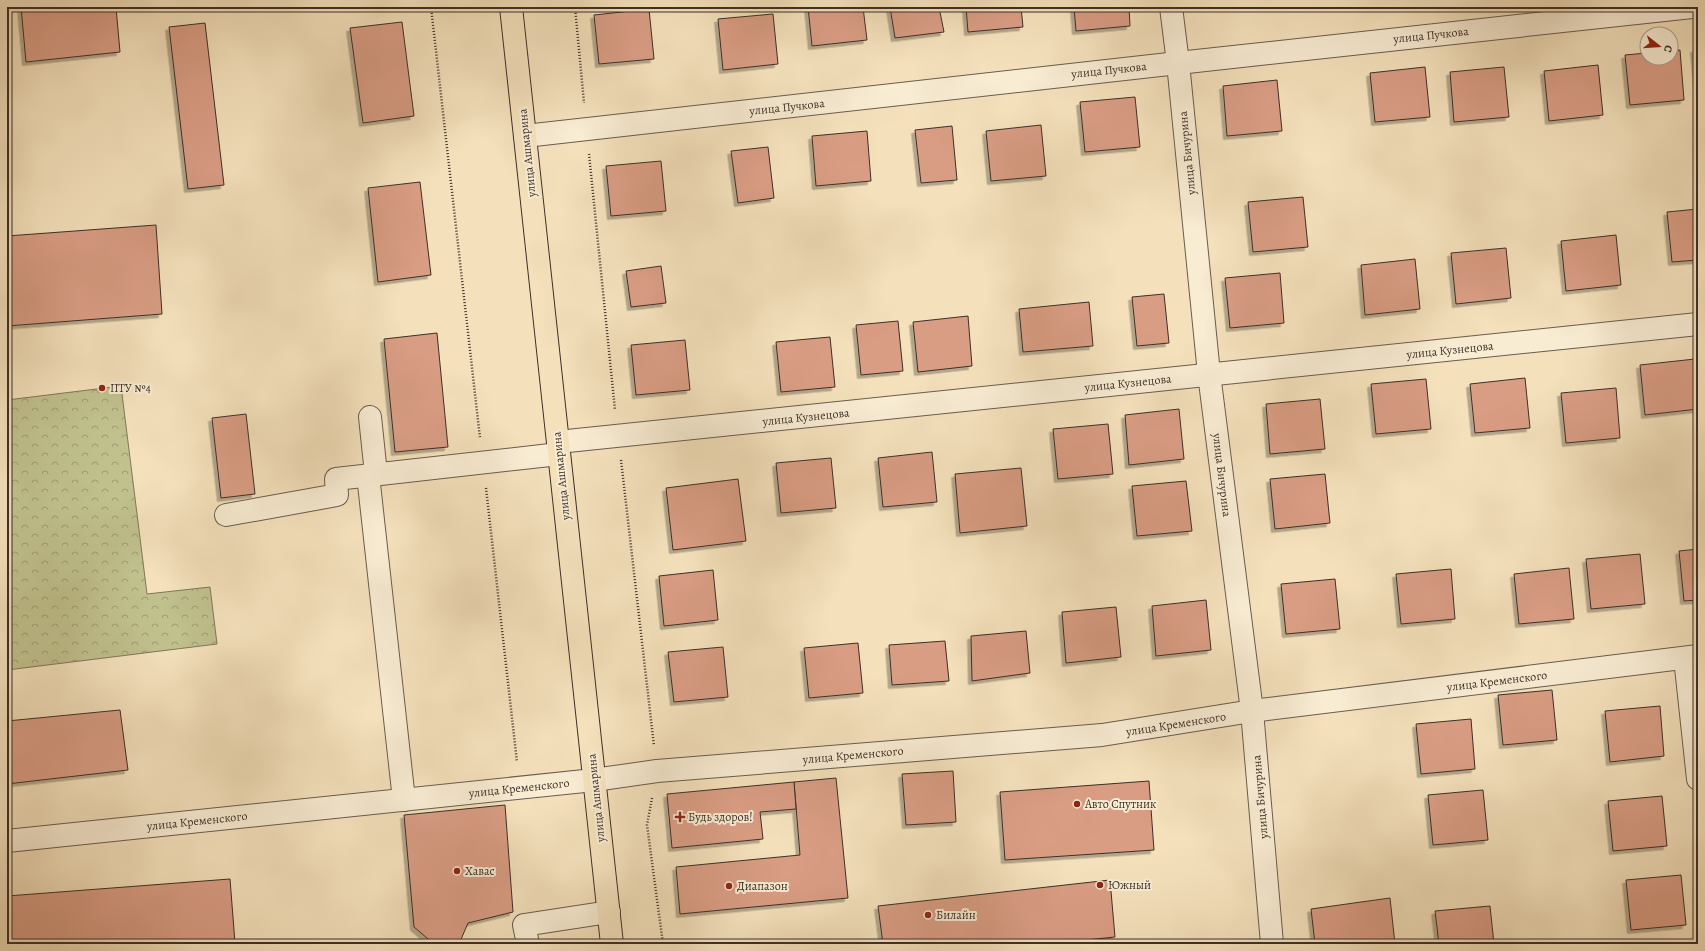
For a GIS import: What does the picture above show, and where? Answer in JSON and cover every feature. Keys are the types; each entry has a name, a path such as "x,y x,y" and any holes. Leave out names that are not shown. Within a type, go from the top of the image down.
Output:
{"main road":[{"name":"улица Ашмарина","path":"511,7 612,944"}],"street":[{"name":"улица Бичурина","path":"1171,7 1209,374 1252,711 1272,944"},
{"name":"улица Пучкова","path":"525,136 1692,7"},
{"name":"улица Кузнецова","path":"226,515 337,495 336,479 483,462 618,436 1698,324"},
{"path":"370,417 372,475 404,800"},
{"name":"улица Кременского","path":"7,841 520,788 594,780 656,771 1102,735 1252,711 1691,657"},
{"path":"1691,657 1698,779"},
{"path":"528,944 524,925 609,912"}],"path":[{"path":"431,7 520,788"},
{"path":"574,7 618,436 656,771 647,825 663,944"}],"green space":[{"path":"121,386 147,594 210,587 217,644 7,670 7,400"}],"building":[{"path":"21,7 116,7 120,52 26,62"},
{"path":"808,7 863,7 867,40 812,46"},
{"path":"890,7 939,7 944,32 895,38"},
{"path":"966,7 1021,7 1023,27 968,32"},
{"path":"1074,7 1129,7 1130,26 1076,31"},
{"path":"649,9 654,59 599,64 594,15"},
{"path":"773,14 778,64 723,70 718,19"},
{"path":"402,22 414,116 363,123 350,28"},
{"path":"205,23 224,185 188,189 169,27"},
{"path":"1694,49 1698,49 1698,92"},
{"path":"1679,50 1684,100 1630,105 1625,55 1639,54 1639,66 1679,66"},
{"path":"1598,65 1603,115 1549,121 1544,71"},
{"path":"1425,67 1430,117 1375,122 1370,73"},
{"path":"1504,67 1509,117 1454,122 1450,72"},
{"path":"1277,80 1282,131 1227,136 1223,86"},
{"path":"1135,97 1140,147 1085,152 1080,102"},
{"path":"1041,125 1046,176 991,181 986,131"},
{"path":"952,126 957,180 921,183 915,130"},
{"path":"867,131 871,181 816,186 812,136"},
{"path":"768,147 774,198 738,203 731,151"},
{"path":"661,161 666,211 611,216 606,166"},
{"path":"420,182 431,275 378,282 368,188"},
{"path":"1303,197 1308,247 1253,252 1248,202"},
{"path":"1698,209 1698,260 1672,262 1667,212"},
{"path":"156,225 162,314 7,326 7,236"},
{"path":"1616,235 1621,285 1566,291 1561,241"},
{"path":"1506,248 1511,298 1456,304 1451,253"},
{"path":"1415,259 1420,309 1365,315 1361,265"},
{"path":"661,266 666,303 631,307 626,271"},
{"path":"1280,273 1284,323 1230,328 1225,278"},
{"path":"1164,294 1169,343 1137,346 1132,297"},
{"path":"1089,302 1093,346 1023,352 1019,309"},
{"path":"968,316 972,366 918,372 913,322"},
{"path":"898,321 903,371 861,375 856,325"},
{"path":"437,333 448,447 395,452 384,339"},
{"path":"830,337 835,387 781,392 776,342"},
{"path":"685,340 690,390 636,395 631,345"},
{"path":"1695,359 1698,409 1645,415 1640,365"},
{"path":"1525,378 1530,428 1475,433 1470,384"},
{"path":"1426,379 1431,429 1376,434 1371,384"},
{"path":"1616,388 1620,438 1566,443 1561,393"},
{"path":"1320,399 1325,449 1270,454 1266,404"},
{"path":"1179,409 1184,459 1129,465 1125,415"},
{"path":"246,414 255,494 221,498 212,418"},
{"path":"1108,424 1113,474 1058,479 1053,429"},
{"path":"932,452 937,502 883,507 878,458"},
{"path":"831,458 836,508 781,513 776,463"},
{"path":"1021,468 1027,526 960,533 955,474"},
{"path":"1325,474 1330,523 1275,529 1270,479"},
{"path":"738,479 746,541 673,550 666,488"},
{"path":"1186,481 1192,531 1137,536 1132,486"},
{"path":"1698,549 1698,600 1684,601 1679,551"},
{"path":"1640,554 1645,604 1591,609 1586,559"},
{"path":"1569,568 1574,619 1519,624 1514,574"},
{"path":"1451,569 1455,619 1401,624 1396,574"},
{"path":"713,570 718,620 664,626 659,576"},
{"path":"1335,579 1340,629 1286,634 1281,584"},
{"path":"1206,600 1211,650 1156,656 1152,606"},
{"path":"1116,607 1121,657 1066,663 1062,612"},
{"path":"1026,631 1030,673 972,681 971,636"},
{"path":"945,641 949,681 892,685 889,645"},
{"path":"858,643 863,693 809,698 804,648"},
{"path":"723,647 728,697 674,702 668,652"},
{"path":"1552,690 1557,740 1503,745 1498,695"},
{"path":"1660,706 1664,756 1610,762 1605,711"},
{"path":"120,710 128,770 7,784 7,721"},
{"path":"1471,719 1475,769 1421,774 1416,724"},
{"path":"953,771 956,822 906,825 902,774"},
{"path":"836,778 848,898 680,914 676,867 800,855 794,782"},
{"path":"1149,781 1154,850 1005,860 1000,792"},
{"path":"794,782 796,809 760,812 763,839 672,848 667,794"},
{"path":"1483,790 1488,840 1433,845 1428,795"},
{"path":"1662,796 1667,846 1613,851 1608,801"},
{"path":"505,805 513,912 468,923 459,944 434,944 414,927 404,815"},
{"path":"1681,875 1686,925 1631,930 1626,880"},
{"path":"230,879 235,943 7,944 7,896"},
{"path":"1110,880 1115,937 1047,944 883,944 878,906"},
{"path":"1390,898 1395,944 1315,944 1311,909"},
{"path":"1490,906 1494,944 1439,944 1435,911"}],"place":[{"name":"ПТУ №4","path":"102,388"},
{"name":"Авто Спутник","path":"1077,804"},
{"name":"Будь здоров!","path":"680,817"},
{"name":"Хавас","path":"457,871"},
{"name":"Южный","path":"1100,885"},
{"name":"Диапазон","path":"729,886"},
{"name":"Билайн","path":"928,915"}]}
